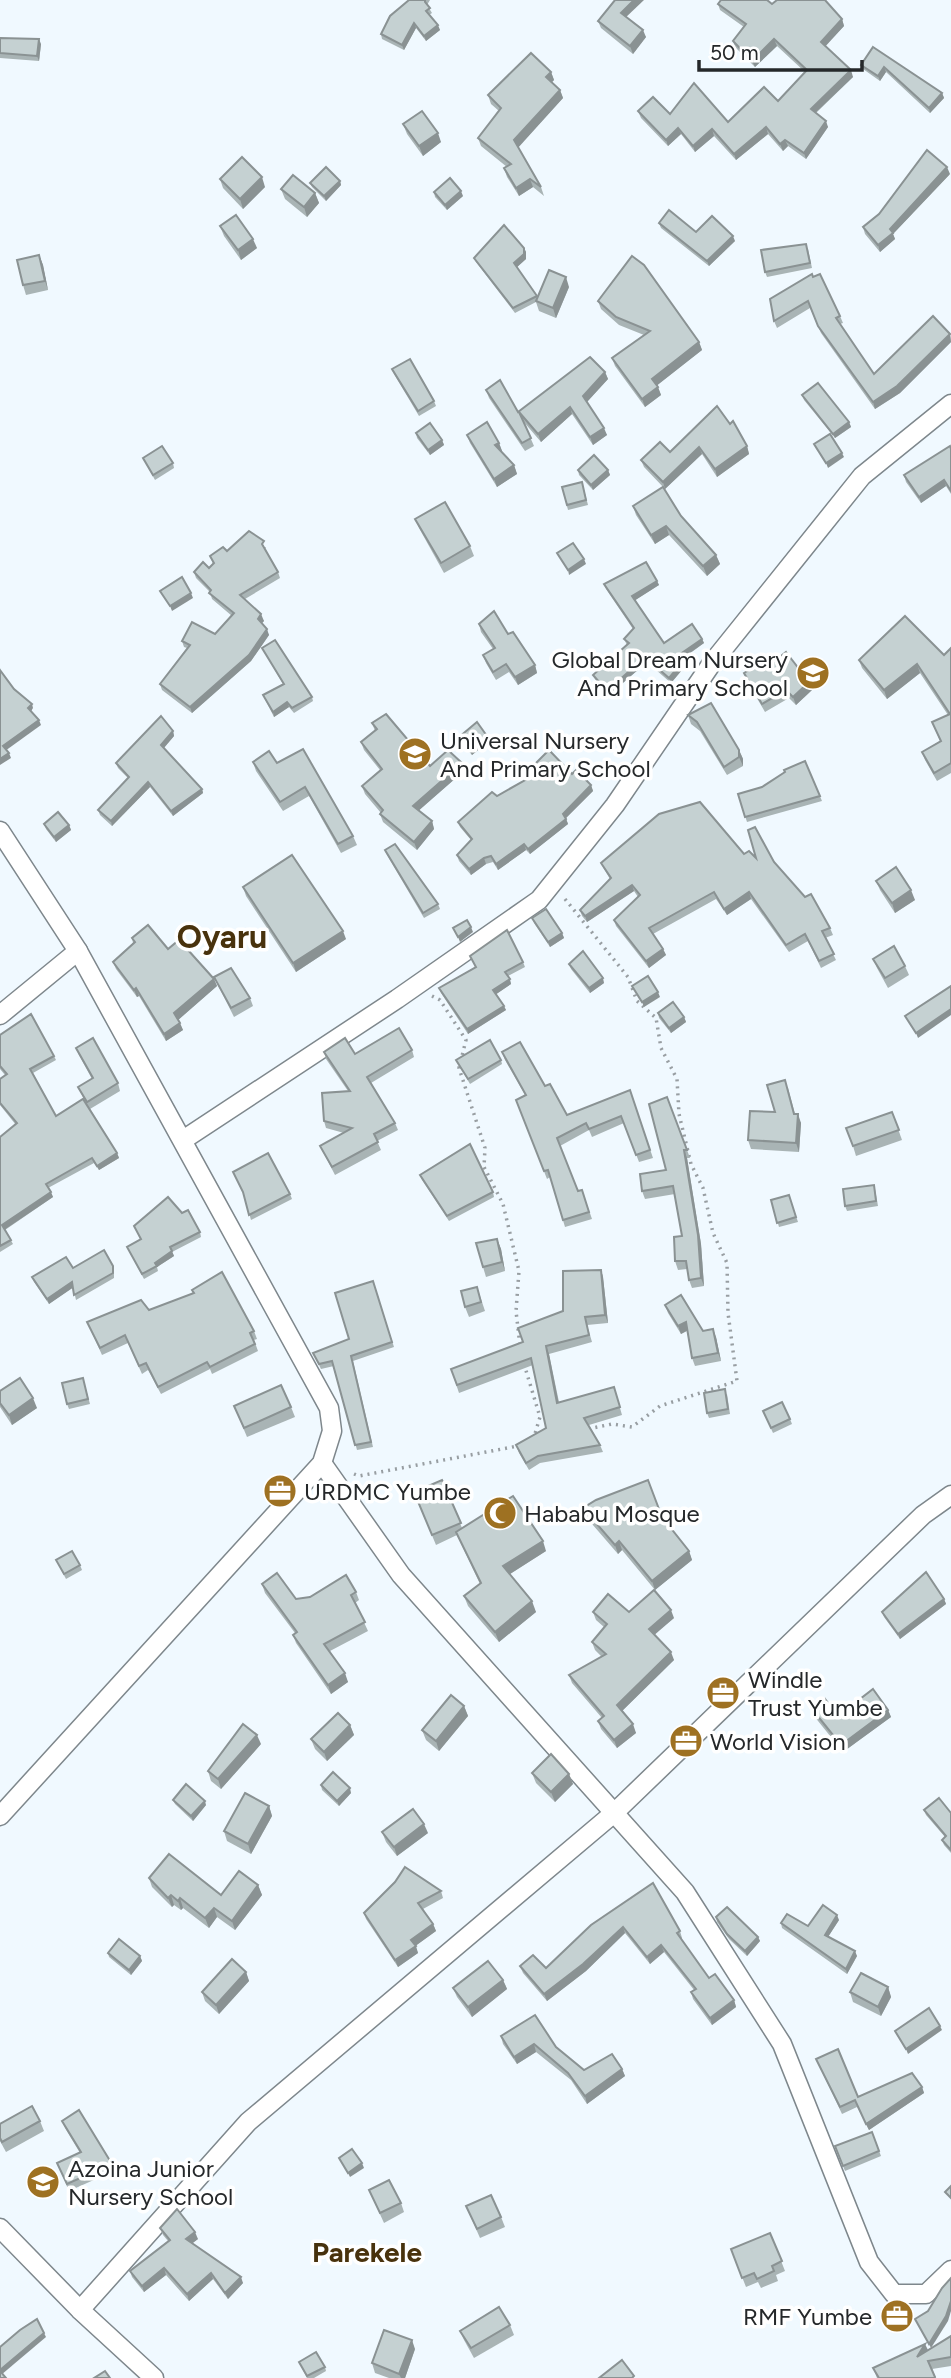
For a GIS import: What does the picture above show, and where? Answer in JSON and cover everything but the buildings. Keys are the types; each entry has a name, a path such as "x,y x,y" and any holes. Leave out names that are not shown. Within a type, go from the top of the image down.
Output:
{"street":[{"path":"183,1140 414,987 539,900 615,805 712,663 862,476 951,404"},
{"path":"0,831 78,951 183,1140 328,1408 332,1431 322,1463 0,1816"},
{"path":"0,1015 78,951"},
{"path":"322,1463 401,1575 685,1892 782,2044 869,2262 894,2294 926,2294 951,2270"},
{"path":"80,2310 248,2122 614,1813 923,1516 951,1495"},
{"path":"0,2228 80,2310 154,2378"}],"path":[{"path":"552,884 628,976 637,1001 656,1018 661,1048 677,1079 679,1114 691,1164 703,1188 713,1233 727,1263 728,1312 737,1381 660,1406 632,1427 612,1424 580,1432"},
{"path":"414,987 440,1000 466,1040 459,1068 485,1148 484,1167 503,1204 519,1271 516,1311 521,1348"},
{"path":"524,1360 540,1417 532,1444 544,1441"},
{"path":"322,1463 359,1476 519,1446"}],"place":[{"name":"Global Dream Nursery And Primary School","path":"813,673"},
{"name":"Universal Nursery And Primary School","path":"415,754"},
{"name":"URDMC Yumbe","path":"280,1491"},
{"name":"Hababu Mosque","path":"500,1513"},
{"name":"Windle Trust Yumbe","path":"723,1693"},
{"name":"World Vision","path":"686,1741"},
{"name":"Azoina Junior Nursery School","path":"43,2182"},
{"name":"RMF Yumbe","path":"897,2316"}],"district":[{"name":"Oyaru","path":"222,937"},
{"name":"Parekele","path":"367,2252"}]}
